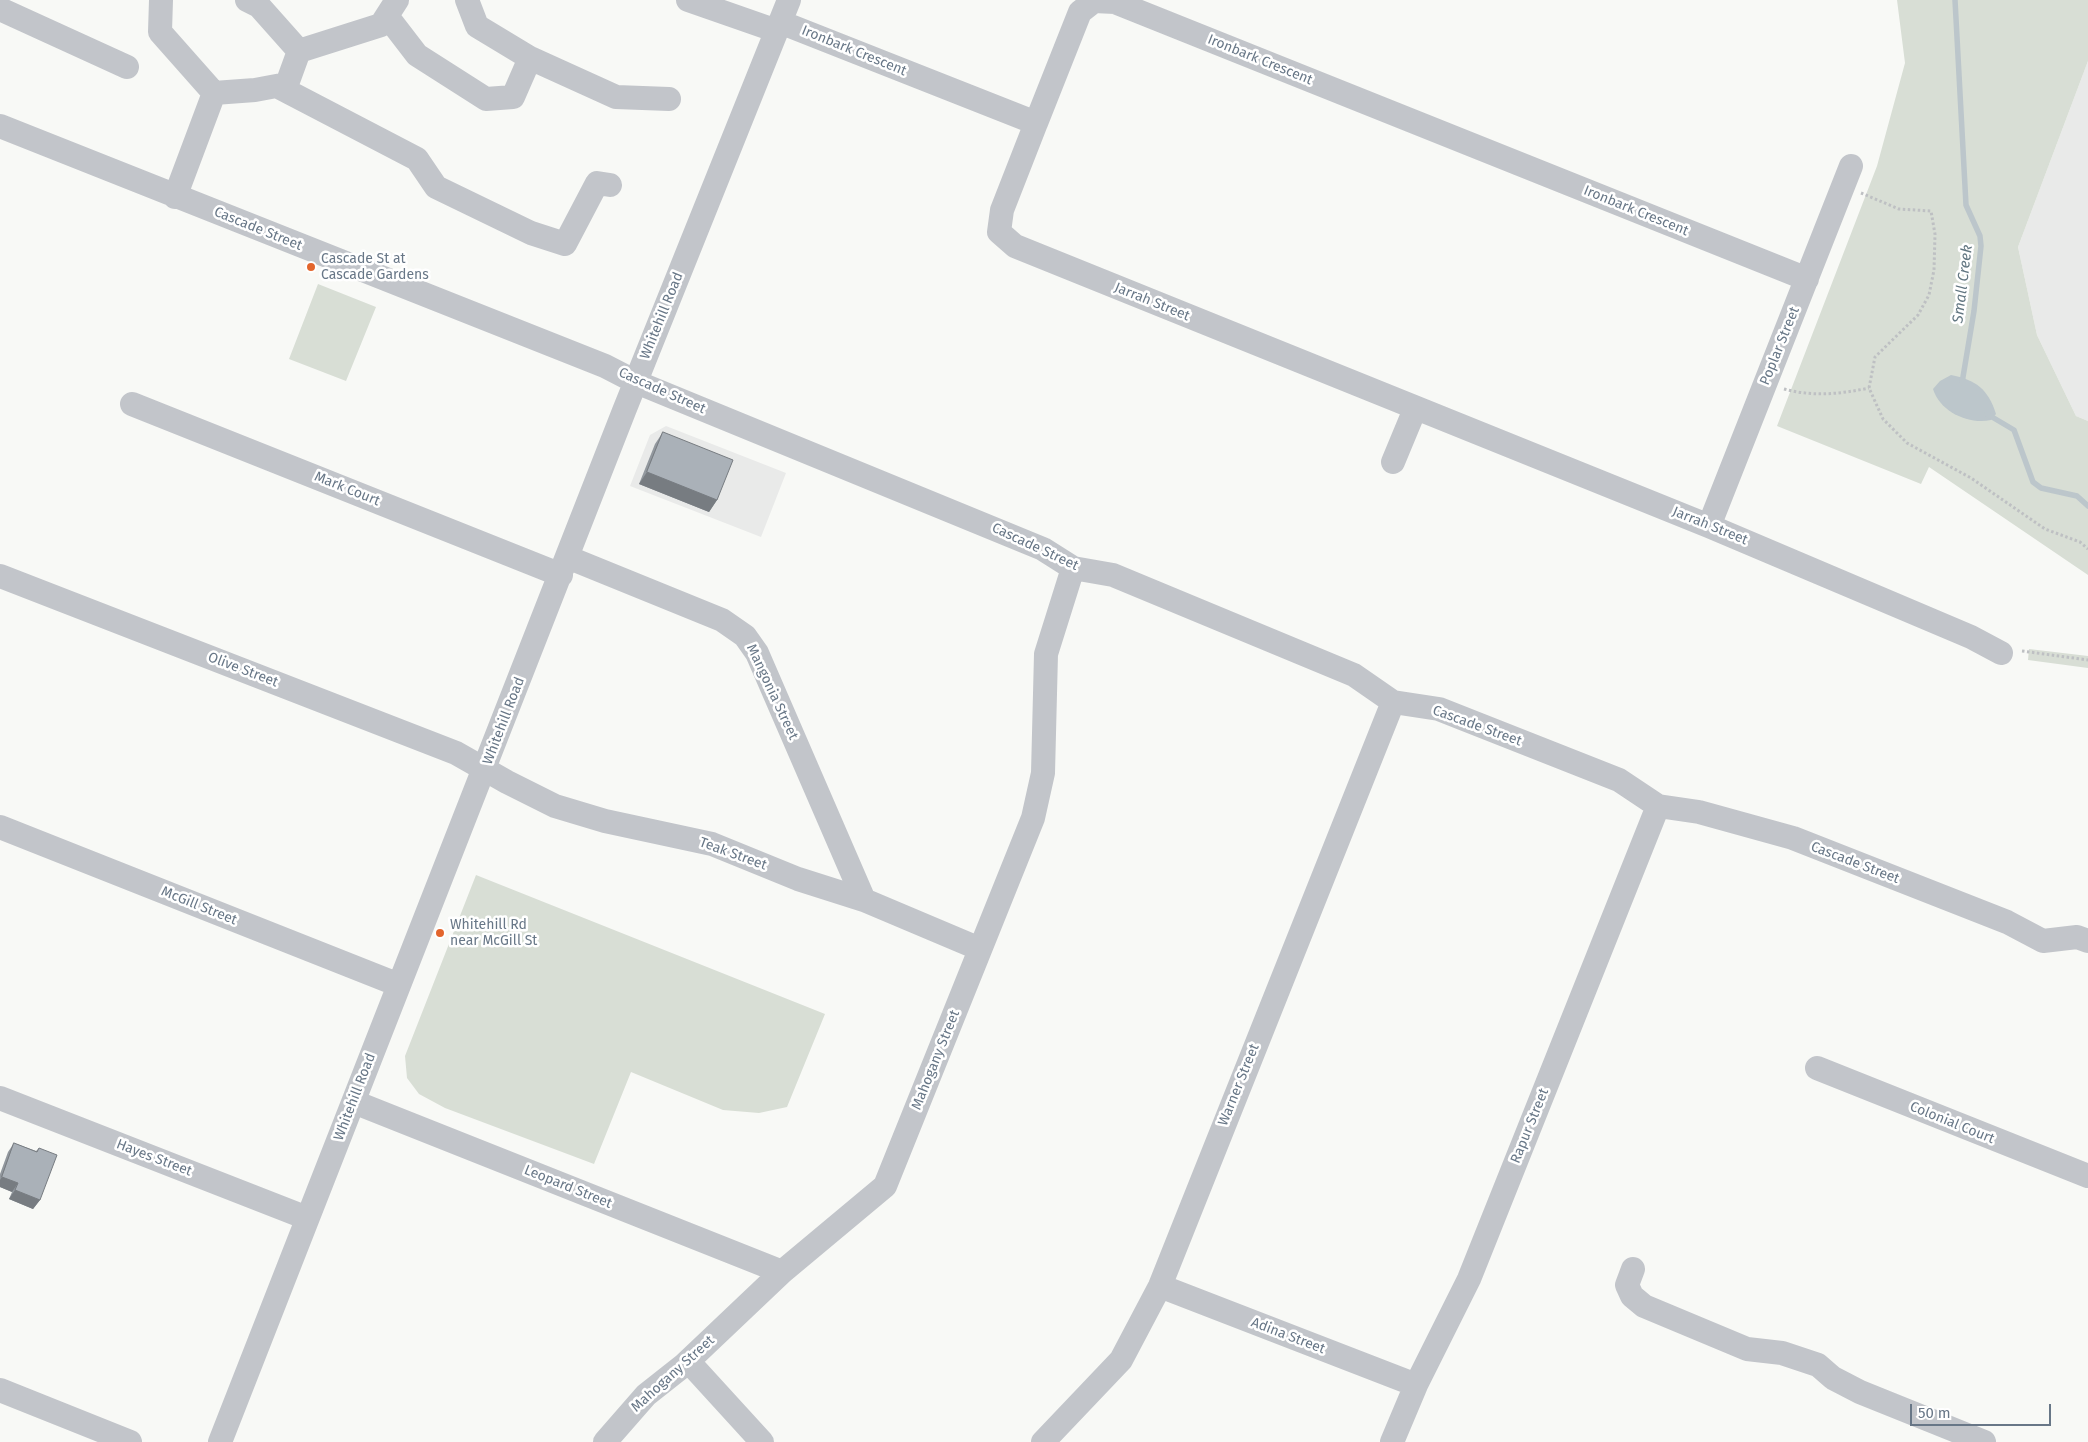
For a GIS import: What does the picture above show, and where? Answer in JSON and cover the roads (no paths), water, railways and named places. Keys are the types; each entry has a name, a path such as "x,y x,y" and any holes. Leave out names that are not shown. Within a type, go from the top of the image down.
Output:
{"street":[{"path":"162,0 160,32 214,93"},
{"path":"247,0 259,6 299,51"},
{"path":"467,0 477,26 530,58 616,97 669,100"},
{"name":"Ironbark Crescent","path":"688,0 779,26 1036,123 1080,12 1094,1 1115,2 1807,279"},
{"name":"Whitehill Road","path":"220,1442 636,382 789,0"},
{"path":"299,51 381,25 392,8 417,55 486,99 512,97 530,58"},
{"path":"0,9 126,66"},
{"path":"214,93 287,84 299,51"},
{"path":"277,86 417,159 436,187 531,233 565,244 597,183 610,185"},
{"path":"175,197 214,93"},
{"name":"Jarrah Street","path":"1036,123 1002,210 999,232 1015,246 1709,526 1971,637 2001,653"},
{"name":"Cascade Street","path":"0,126 175,197 606,366 636,382 1043,548 1074,568 1113,575 1345,671 1393,702 1448,713 1619,780 1658,806 1698,812 1793,838 2007,922 2043,941 2072,937 2088,941"},
{"name":"Poplar Street","path":"1709,526 1848,175"},
{"name":"Mark Court","path":"132,404 564,566"},
{"path":"1393,462 1415,409"},
{"name":"Mangonia Street","path":"564,566 722,620 745,636 757,653 864,900"},
{"name":"Mahogany Street","path":"605,1442 646,1394 688,1361 782,1272 884,1186 1033,818 1044,773 1043,687 1046,654 1074,568"},
{"name":"Olive Street","path":"0,576 456,753 485,769"},
{"name":"Warner Street","path":"1042,1442 1121,1360 1160,1286 1393,702"},
{"name":"Teak Street","path":"485,769 555,806 606,820 712,844 798,879 864,900 980,950"},
{"name":"Rapur Street","path":"1392,1442 1416,1385 1470,1279 1658,806"},
{"name":"McGill Street","path":"0,827 399,985"},
{"name":"Colonial Court","path":"1817,1068 2088,1176"},
{"name":"Hayes Street","path":"0,1098 307,1218"},
{"name":"Leopard Street","path":"354,1102 782,1272"},
{"path":"1633,1269 1627,1285 1632,1296 1644,1306 1747,1349 1782,1353 1811,1363 1833,1378 1860,1392 1984,1442"},
{"name":"Adina Street","path":"1160,1286 1416,1385"},
{"path":"688,1361 762,1442"},
{"path":"0,1390 130,1442"}],"waterway":[{"name":"Small Creek","path":"1955,0 1966,205 1980,236 1981,246 1974,311 1962,383"},
{"name":"Small Creek","path":"1987,414 2014,430 2033,482 2041,488 2077,496 2088,506"}],"place":[{"name":"Cascade St at Cascade Gardens","path":"311,267"},
{"name":"Whitehill Rd near McGill St","path":"440,933"}]}
